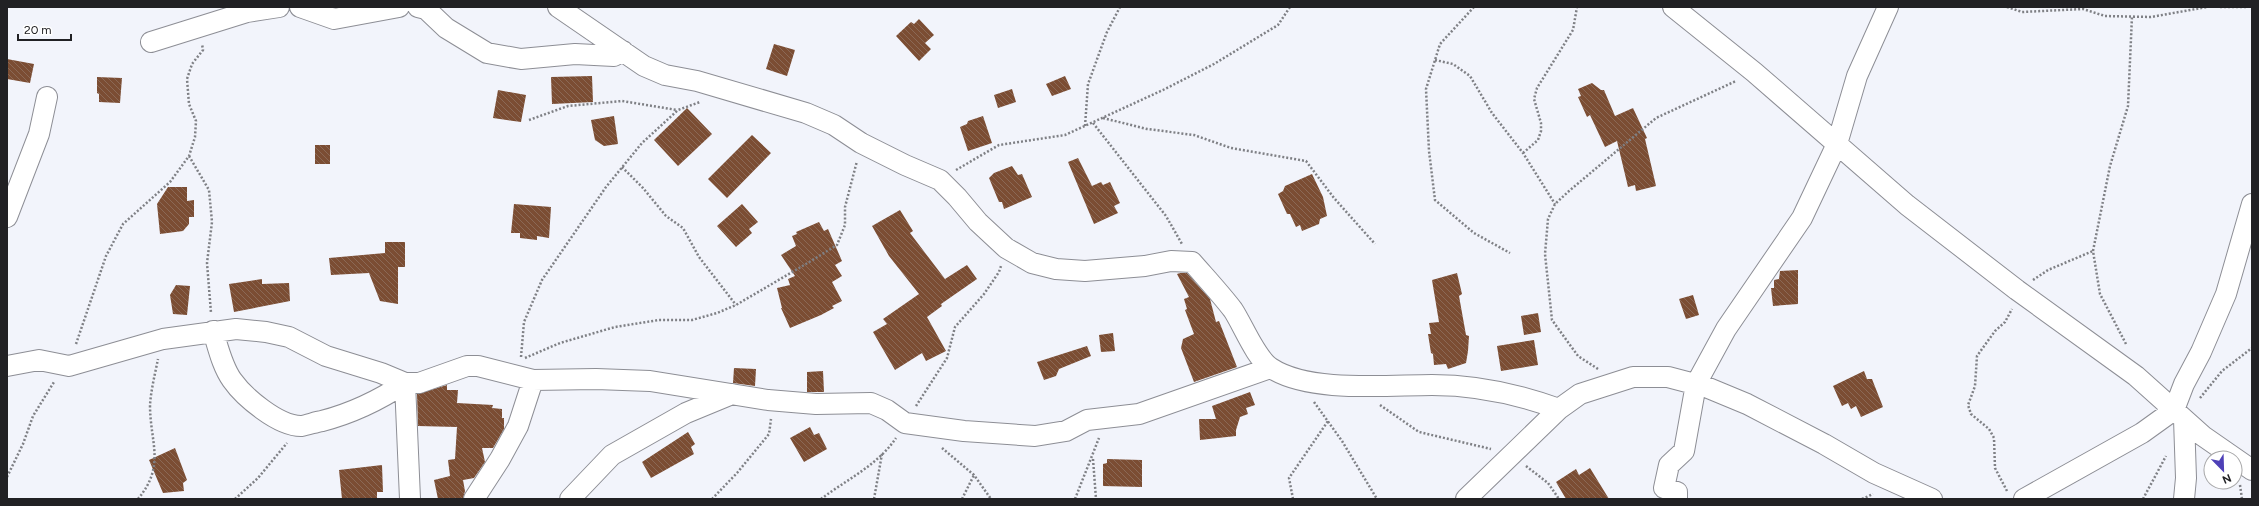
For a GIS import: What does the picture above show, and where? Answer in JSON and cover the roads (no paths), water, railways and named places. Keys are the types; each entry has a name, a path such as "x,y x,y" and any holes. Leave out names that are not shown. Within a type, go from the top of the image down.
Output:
{"street":[{"path":"152,42 247,12 279,7"},
{"path":"300,7 334,19 398,7"},
{"path":"316,7 321,7"},
{"path":"558,7 644,66 665,75 697,80 806,113 834,125 861,143 940,180 957,197 978,222 1006,248 1032,263 1056,269 1085,271 1145,266 1171,260 1192,262 1233,311 1256,351 1270,368 1295,378 1358,387 1432,385 1480,387 1524,396 1559,409"},
{"path":"1673,7 1754,72 1907,205 2017,290 2136,376 2180,421 2252,470"},
{"path":"1677,499 1677,492 1664,488 1670,465 1684,451 1696,384 1726,329 1802,218 1837,144 1857,76 1888,7"},
{"path":"425,8 446,28 487,53 521,59 574,54 614,56 623,51"},
{"path":"7,217 39,134 47,97"},
{"path":"2184,499 2186,478 2180,421 2184,384 2226,294 2252,204"},
{"path":"7,366 39,360 69,366 163,339 236,329 266,332 289,337 326,356 381,373 405,383 419,383 467,366 478,366 513,377 533,380 596,379 650,381 768,400 816,404 871,403 887,410 905,423 964,431 1035,436 1066,431 1088,420 1139,414 1270,368"},
{"path":"213,331 224,367 232,380 270,416 284,423 301,426 352,413 381,399 405,383"},
{"path":"1466,499 1559,409 1580,394 1633,377 1668,377 1696,384 1747,404 1824,444 1874,473 1932,499"},
{"path":"474,499 500,459 518,426 533,380"},
{"path":"405,383 410,499"},
{"path":"570,499 612,455 686,413 732,394"},
{"path":"2016,496 2142,433 2180,421"}]}
